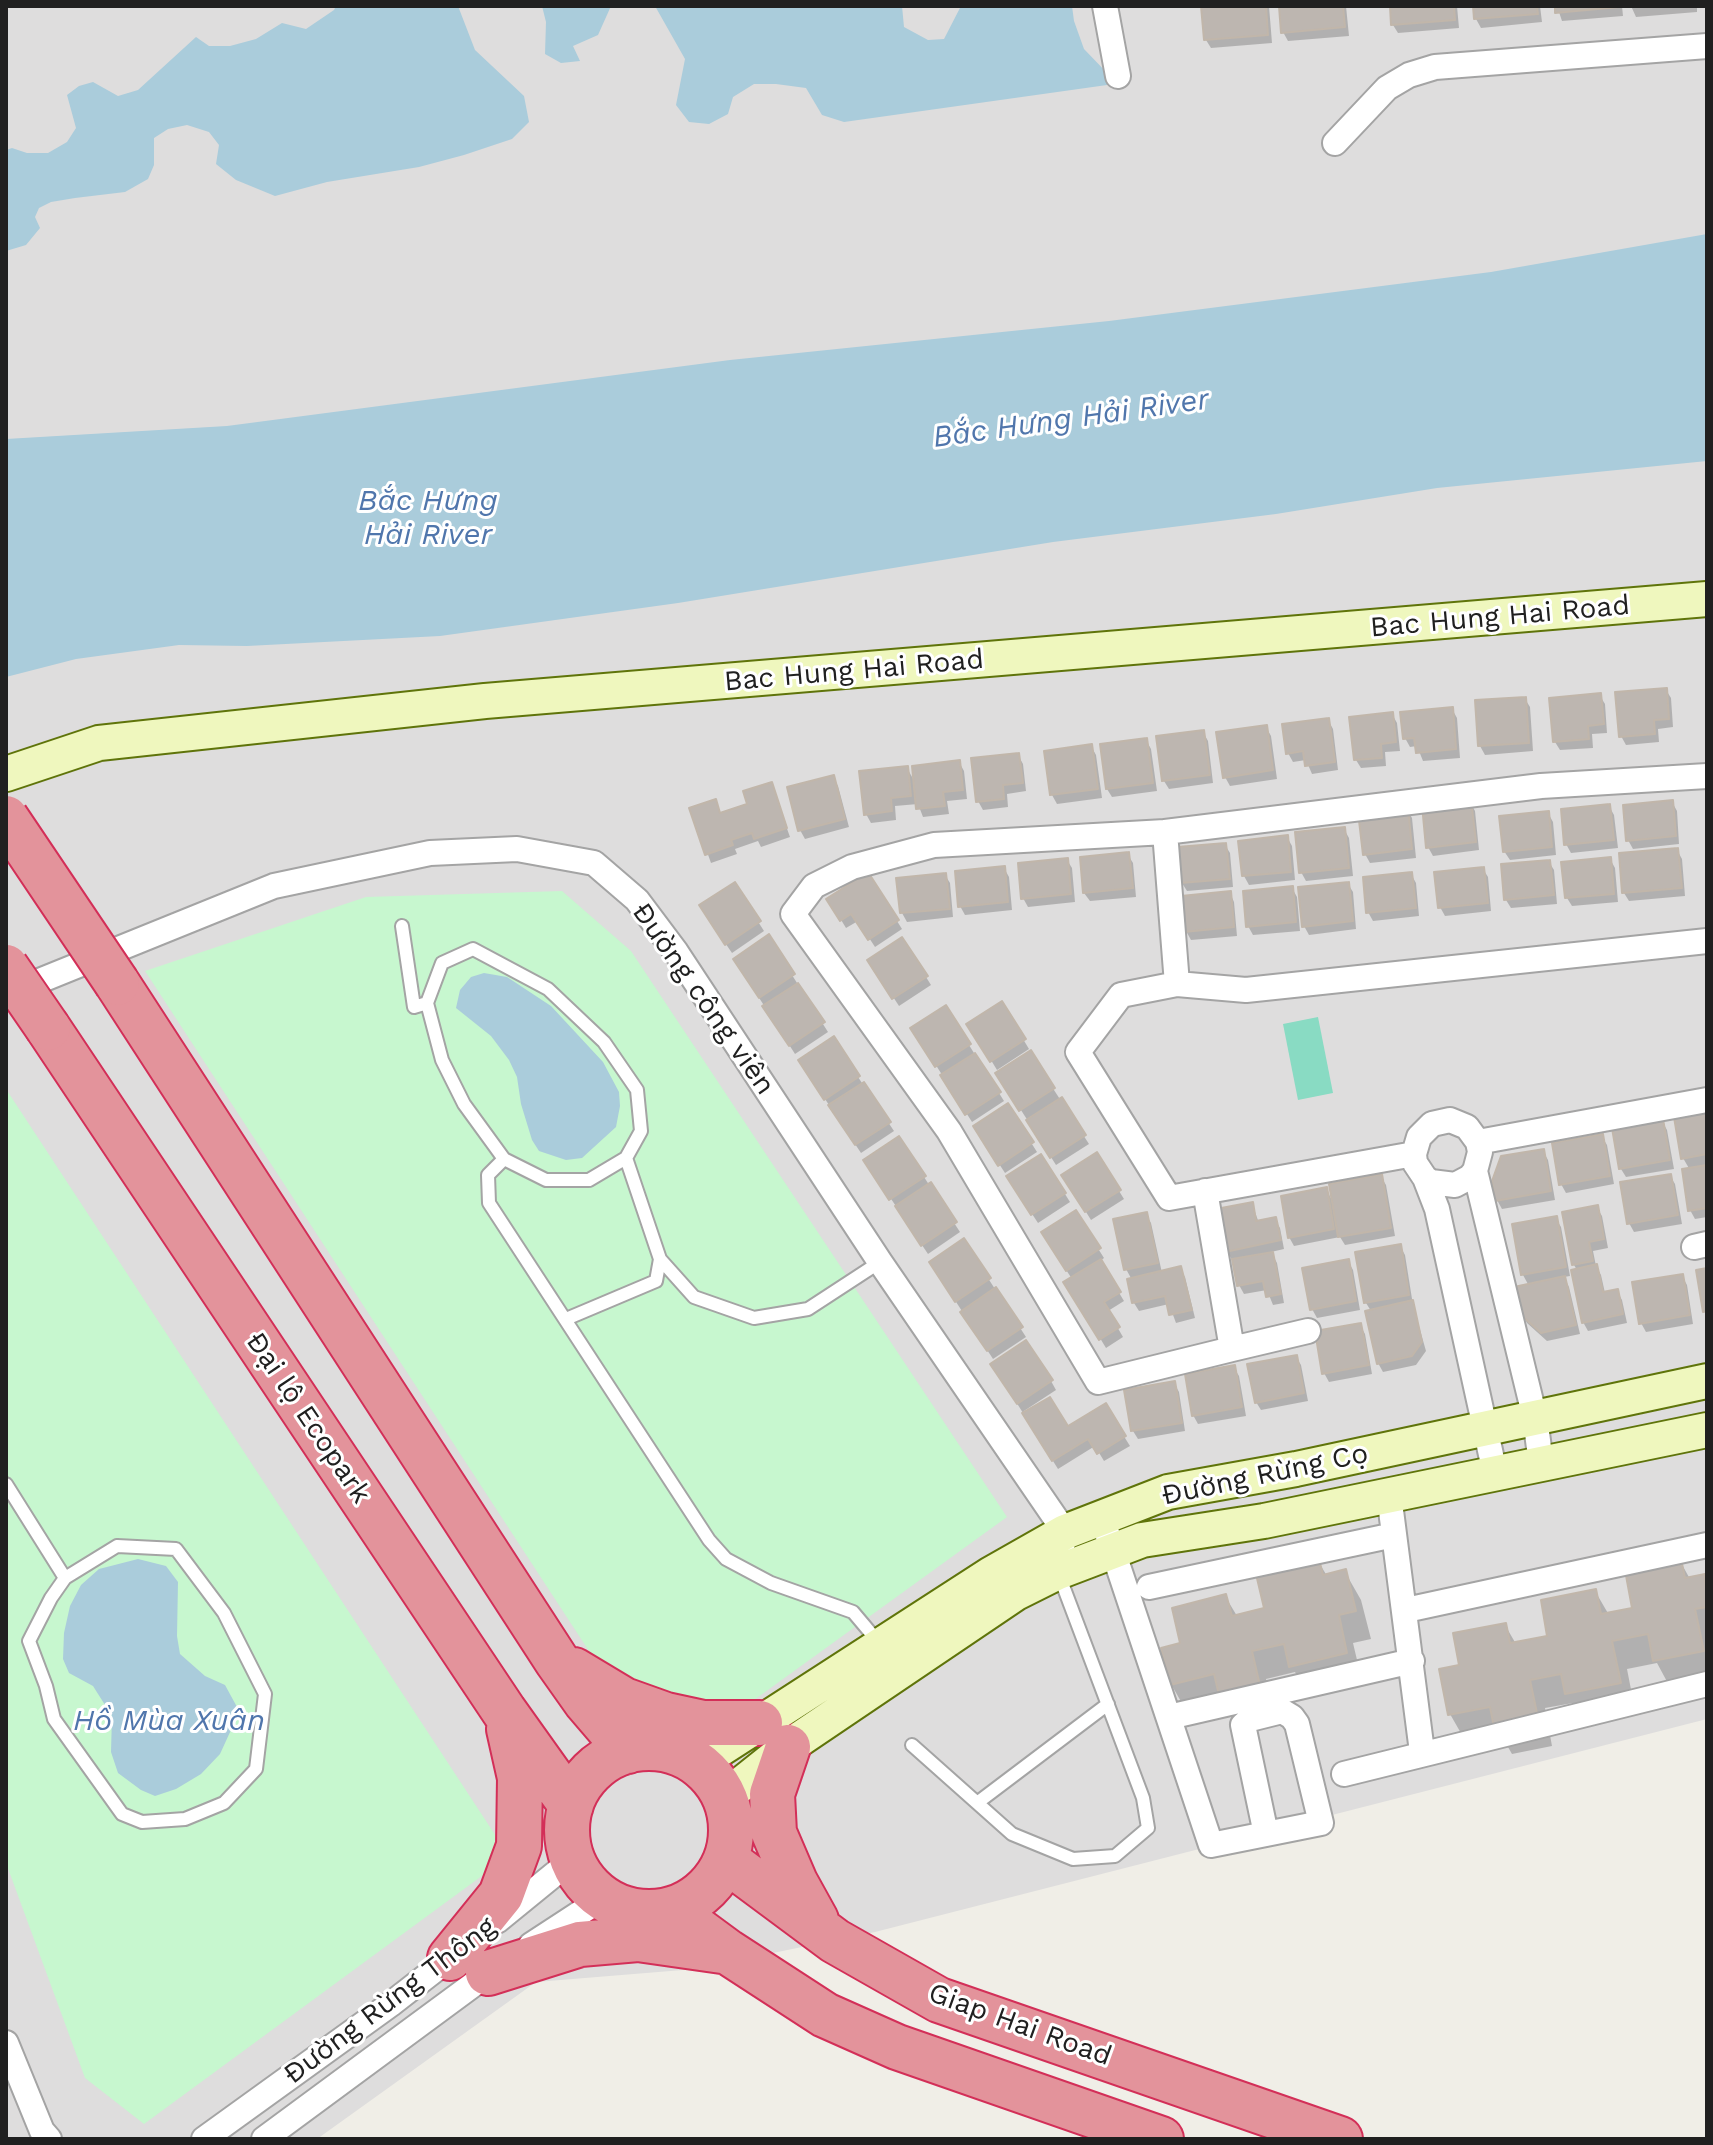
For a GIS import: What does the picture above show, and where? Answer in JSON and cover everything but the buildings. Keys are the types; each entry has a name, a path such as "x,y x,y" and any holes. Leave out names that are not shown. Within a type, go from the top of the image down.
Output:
{"highway":[{"path":"6,818 117,983 557,1661 586,1702 628,1751"},
{"name":"Đại lộ Ecopark","path":"6,967 504,1711 571,1805"},
{"path":"557,1661 624,1700 666,1715 774,1735 774,1833 795,1882 821,1929"},
{"path":"469,1965 519,1846 520,1778 504,1711"},
{"path":"652,1748 680,1753 697,1764 719,1786 730,1813 731,1834 726,1860 713,1882 694,1899 671,1910 645,1913 617,1906 593,1891 576,1869 567,1842 568,1813 579,1786 598,1765 628,1751 652,1748"},
{"name":"Giap Hai Road","path":"726,1860 835,1941 939,2000 1340,2139"},
{"path":"671,1910 728,1952 825,2015 897,2047 1161,2139"},
{"path":"469,1965 580,1944 638,1939 728,1952"}],"street":[{"path":"1105,6 1118,76"},
{"path":"1335,143 1387,88 1409,75 1435,67 1707,46"},
{"name":"Bac Hung Hai Road","path":"6,774 99,743 485,701 1707,599"},
{"path":"1308,1331 1098,1382 949,1131 793,914 814,886 852,867 934,845 1165,832 1541,786 1707,776"},
{"path":"1165,832 1177,984"},
{"name":"Đường công viên","path":"6,995 274,886 430,853 517,849 594,863 637,900 676,952 880,1262 1065,1532"},
{"path":"1414,1154 1169,1198 1078,1052 1121,995 1177,984 1246,990 1707,941"},
{"path":"1478,1142 1707,1100"},
{"path":"1425,1178 1439,1185 1455,1185 1470,1177 1475,1171 1480,1152 1474,1134 1459,1123 1441,1121 1425,1129 1414,1154 1415,1163 1425,1178 1437,1209 1495,1473"},
{"path":"1475,1171 1535,1418 1541,1463"},
{"path":"1205,1191 1232,1349"},
{"name":"Đường Rừng Cọ","path":"724,1798 774,1735 881,1645 991,1574 1065,1532 1168,1492 1296,1469 1707,1381"},
{"name":"Đường Rừng Cọ","path":"697,1764 774,1735 1016,1593 1058,1572 1142,1540 1264,1521 1707,1430"},
{"path":"1389,1495 1422,1752"},
{"path":"1102,1518 1211,1845 1266,1834 1321,1823 1297,1724 1282,1711 1250,1719 1243,1725 1266,1834"},
{"path":"1058,1572 1065,1532"},
{"path":"1149,1587 1394,1535"},
{"path":"1406,1610 1707,1545"},
{"path":"1169,1717 1412,1661"},
{"path":"1344,1774 1422,1752 1707,1684"},
{"name":"Đường Rừng Thông","path":"264,2139 469,1965 573,1859"},
{"name":"Đường Rừng Thông","path":"204,2139 469,1965 603,1898"},
{"path":"6,2043 42,2131 49,2139"}],"lane":[{"path":"402,926 414,1007 427,1003"},
{"path":"473,949 548,989 604,1042 637,1090 641,1131 626,1158 589,1180 546,1180 504,1159 464,1104 442,1060 427,1003 442,963 473,949"},
{"path":"626,1158 660,1259 694,1297 754,1318 808,1309 880,1262"},
{"path":"504,1159 488,1175 489,1203 709,1540 726,1559 771,1583 853,1612 881,1645"},
{"path":"566,1319 656,1281 660,1259"},
{"path":"6,1484 65,1578"},
{"path":"117,1546 176,1549 224,1613 265,1694 256,1769 224,1803 185,1819 142,1822 122,1814 92,1774 54,1719 46,1686 29,1641 65,1578 117,1546"},
{"path":"912,1745 1012,1834 1073,1859 1115,1856 1148,1828 1143,1798 1058,1572"},
{"path":"977,1803 1108,1704"}],"shaded area":[{"path":"6,6 1707,6 1707,1719 875,1932 695,1969 536,1982 317,2139 6,2139"}],"green space":[{"path":"562,891 631,951 1007,1517 743,1708 687,1710 600,1668 145,971 366,897"},
{"path":"1318,1017 1333,1093 1298,1100 1283,1024"},
{"path":"6,1089 509,1856 144,2124 85,2078 6,1863"}],"water":[{"path":"336,6 458,6 475,50 524,96 529,122 512,139 464,155 419,167 327,182 275,196 236,180 216,164 219,145 209,132 187,125 168,129 154,138 154,165 148,179 125,192 51,202 39,208 35,217 40,228 26,245 6,251 6,150 12,148 27,153 48,153 67,142 76,128 67,95 79,86 93,82 118,96 138,90 196,37 209,46 230,46 256,39 282,23 306,29"},
{"path":"542,6 611,6 598,35 573,46 580,61 561,63 545,54 546,22"},
{"path":"655,6 902,6 904,27 928,40 944,39 961,6 1072,6 1084,49 1109,75 1107,85 844,122 822,115 806,88 754,84 733,97 728,114 709,124 689,122 676,105 685,59"},
{"name":"Bắc Hưng Hải River","path":"1707,234 1707,461 1437,488 1276,514 1053,542 678,603 440,636 247,646 179,645 76,659 6,677 6,439 227,426 730,360 1109,321 1491,272"},
{"path":"484,973 507,977 551,1006 603,1062 619,1092 616,1127 582,1158 566,1160 539,1151 532,1140 517,1077 509,1060 491,1036 456,1008 460,990 471,977"},
{"name":"Hồ Mùa Xuân","path":"138,1559 166,1566 178,1582 177,1636 180,1654 205,1676 225,1685 237,1707 220,1754 201,1774 176,1789 155,1796 118,1773 111,1752 112,1716 93,1686 69,1673 63,1659 64,1633 70,1606 81,1585 99,1569"}]}
